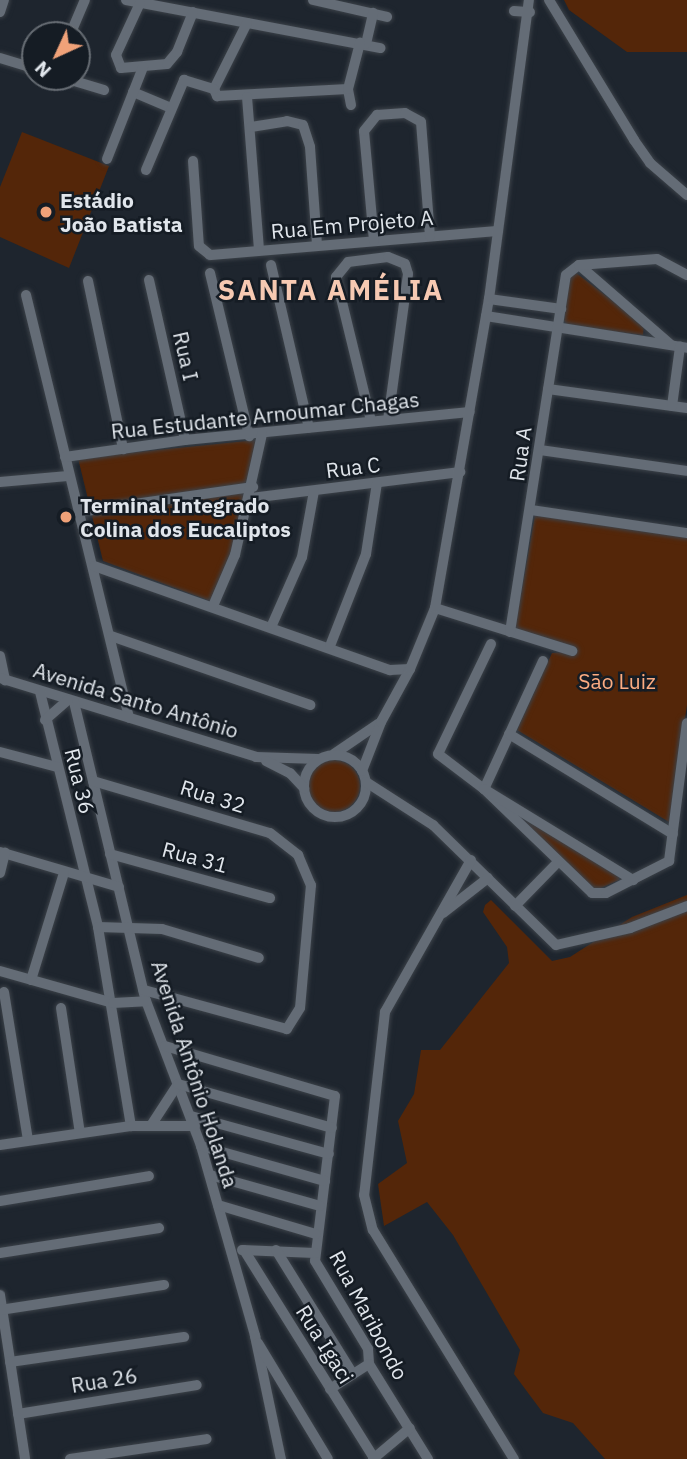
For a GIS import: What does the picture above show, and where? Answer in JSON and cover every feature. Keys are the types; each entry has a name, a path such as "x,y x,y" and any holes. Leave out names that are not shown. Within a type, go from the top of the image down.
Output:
{"street":[{"path":"77,21 85,0"},
{"path":"126,0 382,48"},
{"path":"313,0 387,17"},
{"path":"362,771 381,722 410,669 435,608 489,299 530,12 529,0"},
{"path":"549,0 642,152 687,195"},
{"path":"140,3 116,55 121,68 167,64 177,52 193,12"},
{"path":"514,11 530,12"},
{"path":"351,105 348,89 373,12"},
{"path":"216,92 247,23"},
{"path":"0,58 21,65"},
{"path":"107,159 143,67"},
{"path":"146,170 184,80 216,92 247,97 348,89"},
{"path":"91,86 104,90"},
{"path":"133,92 171,108"},
{"path":"247,97 259,251"},
{"path":"374,241 364,131 377,116 414,115 423,132 430,236"},
{"path":"251,127 287,121 303,125 308,136 317,245"},
{"name":"Rua Em Projeto A","path":"192,161 199,246 210,255 498,231"},
{"path":"371,421 336,277 348,262 388,257 405,264 408,274 388,420"},
{"path":"579,265 657,259 687,275"},
{"path":"271,265 309,428"},
{"path":"579,265 679,346"},
{"name":"Rua A","path":"510,632 531,510 564,282 571,267 579,265"},
{"path":"210,273 249,436"},
{"name":"Rua I","path":"149,280 185,440"},
{"path":"88,281 123,449"},
{"path":"26,295 129,718"},
{"path":"489,299 561,309"},
{"path":"486,316 679,346"},
{"path":"672,406 679,346"},
{"path":"548,389 687,408"},
{"name":"Rua Estudante Arnoumar Chagas","path":"65,457 185,440 262,435 470,412"},
{"path":"213,607 236,555 252,492 262,435"},
{"path":"540,450 687,471"},
{"name":"Rua C","path":"79,512 252,492 314,491 460,472"},
{"path":"0,482 68,476"},
{"path":"330,646 366,554 377,483"},
{"path":"272,625 302,557 314,491"},
{"path":"531,510 687,533"},
{"path":"94,566 272,625 390,670 410,669"},
{"path":"435,608 572,651"},
{"path":"111,636 310,705"},
{"path":"491,644 448,727 438,754 484,789 633,880"},
{"path":"0,656 3,679"},
{"path":"484,789 543,661"},
{"path":"390,670 402,685"},
{"name":"Avenida Santo Antônio","path":"3,679 256,757 290,773 303,788"},
{"name":"Rua 36","path":"40,692 98,927 113,1003 131,1126"},
{"path":"45,720 71,701"},
{"name":"Avenida Antônio Holanda","path":"71,701 146,1001 193,1121 210,1175 255,1336 281,1459"},
{"path":"381,722 364,738 318,759 307,771 303,788 306,798 320,813 341,817 385,797"},
{"path":"484,789 592,893 606,892 669,861 687,723"},
{"path":"509,734 673,834"},
{"path":"0,752 57,767"},
{"path":"334,754 351,759 362,771 366,782 361,808"},
{"name":"Avenida Santo Antônio","path":"256,757 318,759"},
{"name":"Rua 32","path":"93,781 270,834 285,842 307,870 313,905 297,1019 280,1029 143,990"},
{"path":"366,782 385,797 433,825 556,945 630,928 687,906"},
{"path":"0,873 3,853 119,887"},
{"name":"Rua 31","path":"110,854 270,898"},
{"path":"471,860 385,1012 364,1195 373,1230 514,1459"},
{"path":"515,906 558,862"},
{"path":"32,980 64,873"},
{"path":"440,915 488,878"},
{"path":"98,927 129,925 162,929 259,958"},
{"path":"0,971 113,1003 146,1001"},
{"path":"4,992 28,1140"},
{"path":"61,1008 80,1133"},
{"name":"Rua Maribondo","path":"165,1046 335,1096 315,1253 325,1282 368,1349 369,1364 428,1459"},
{"path":"152,1125 178,1084 332,1128"},
{"path":"0,1145 131,1126 193,1121 328,1154"},
{"path":"201,1146 325,1181"},
{"path":"0,1201 149,1175"},
{"path":"210,1175 320,1206"},
{"path":"218,1205 316,1234"},
{"path":"0,1253 159,1228"},
{"path":"231,1250 315,1253"},
{"name":"Rua Igaci","path":"244,1250 373,1459"},
{"path":"276,1250 353,1374"},
{"path":"1,1310 164,1285"},
{"path":"0,1294 25,1459"},
{"path":"255,1336 328,1459"},
{"path":"10,1362 184,1337"},
{"path":"330,1389 369,1364"},
{"name":"Rua 26","path":"18,1414 197,1385"},
{"path":"373,1459 410,1428"},
{"path":"71,1459 207,1439"}],"green space":[{"path":"564,0 687,0 687,52 627,52 569,10"},
{"name":"Estádio João Batista","path":"22,132 109,166 69,268 0,237 0,187"},
{"path":"575,272 644,325 643,335 568,326 564,321 570,275"},
{"path":"257,440 232,556 210,601 103,561 78,458"},
{"name":"São Luiz","path":"535,515 687,536 687,705 669,822 517,730 552,653 565,652 515,628"},
{"path":"334,760 344,762 352,768 358,776 358,796 352,804 344,810 334,812 324,810 316,804 310,796 308,786 310,776 316,768 324,762"},
{"path":"507,806 619,875 619,880 594,891"},
{"path":"687,895 687,1459 605,1459 573,1423 543,1413 514,1374 520,1350 453,1235 427,1202 384,1226 378,1184 407,1163 398,1121 414,1094 421,1050 440,1050 509,963 507,947 483,912 485,905 491,900 552,961 570,957 632,917"}],"place":[{"name":"Estádio João Batista","path":"46,212"},
{"name":"Terminal Integrado Colina dos Eucaliptos","path":"66,517"}],"district":[{"name":"SANTA AMÉLIA","path":"331,290"}]}
